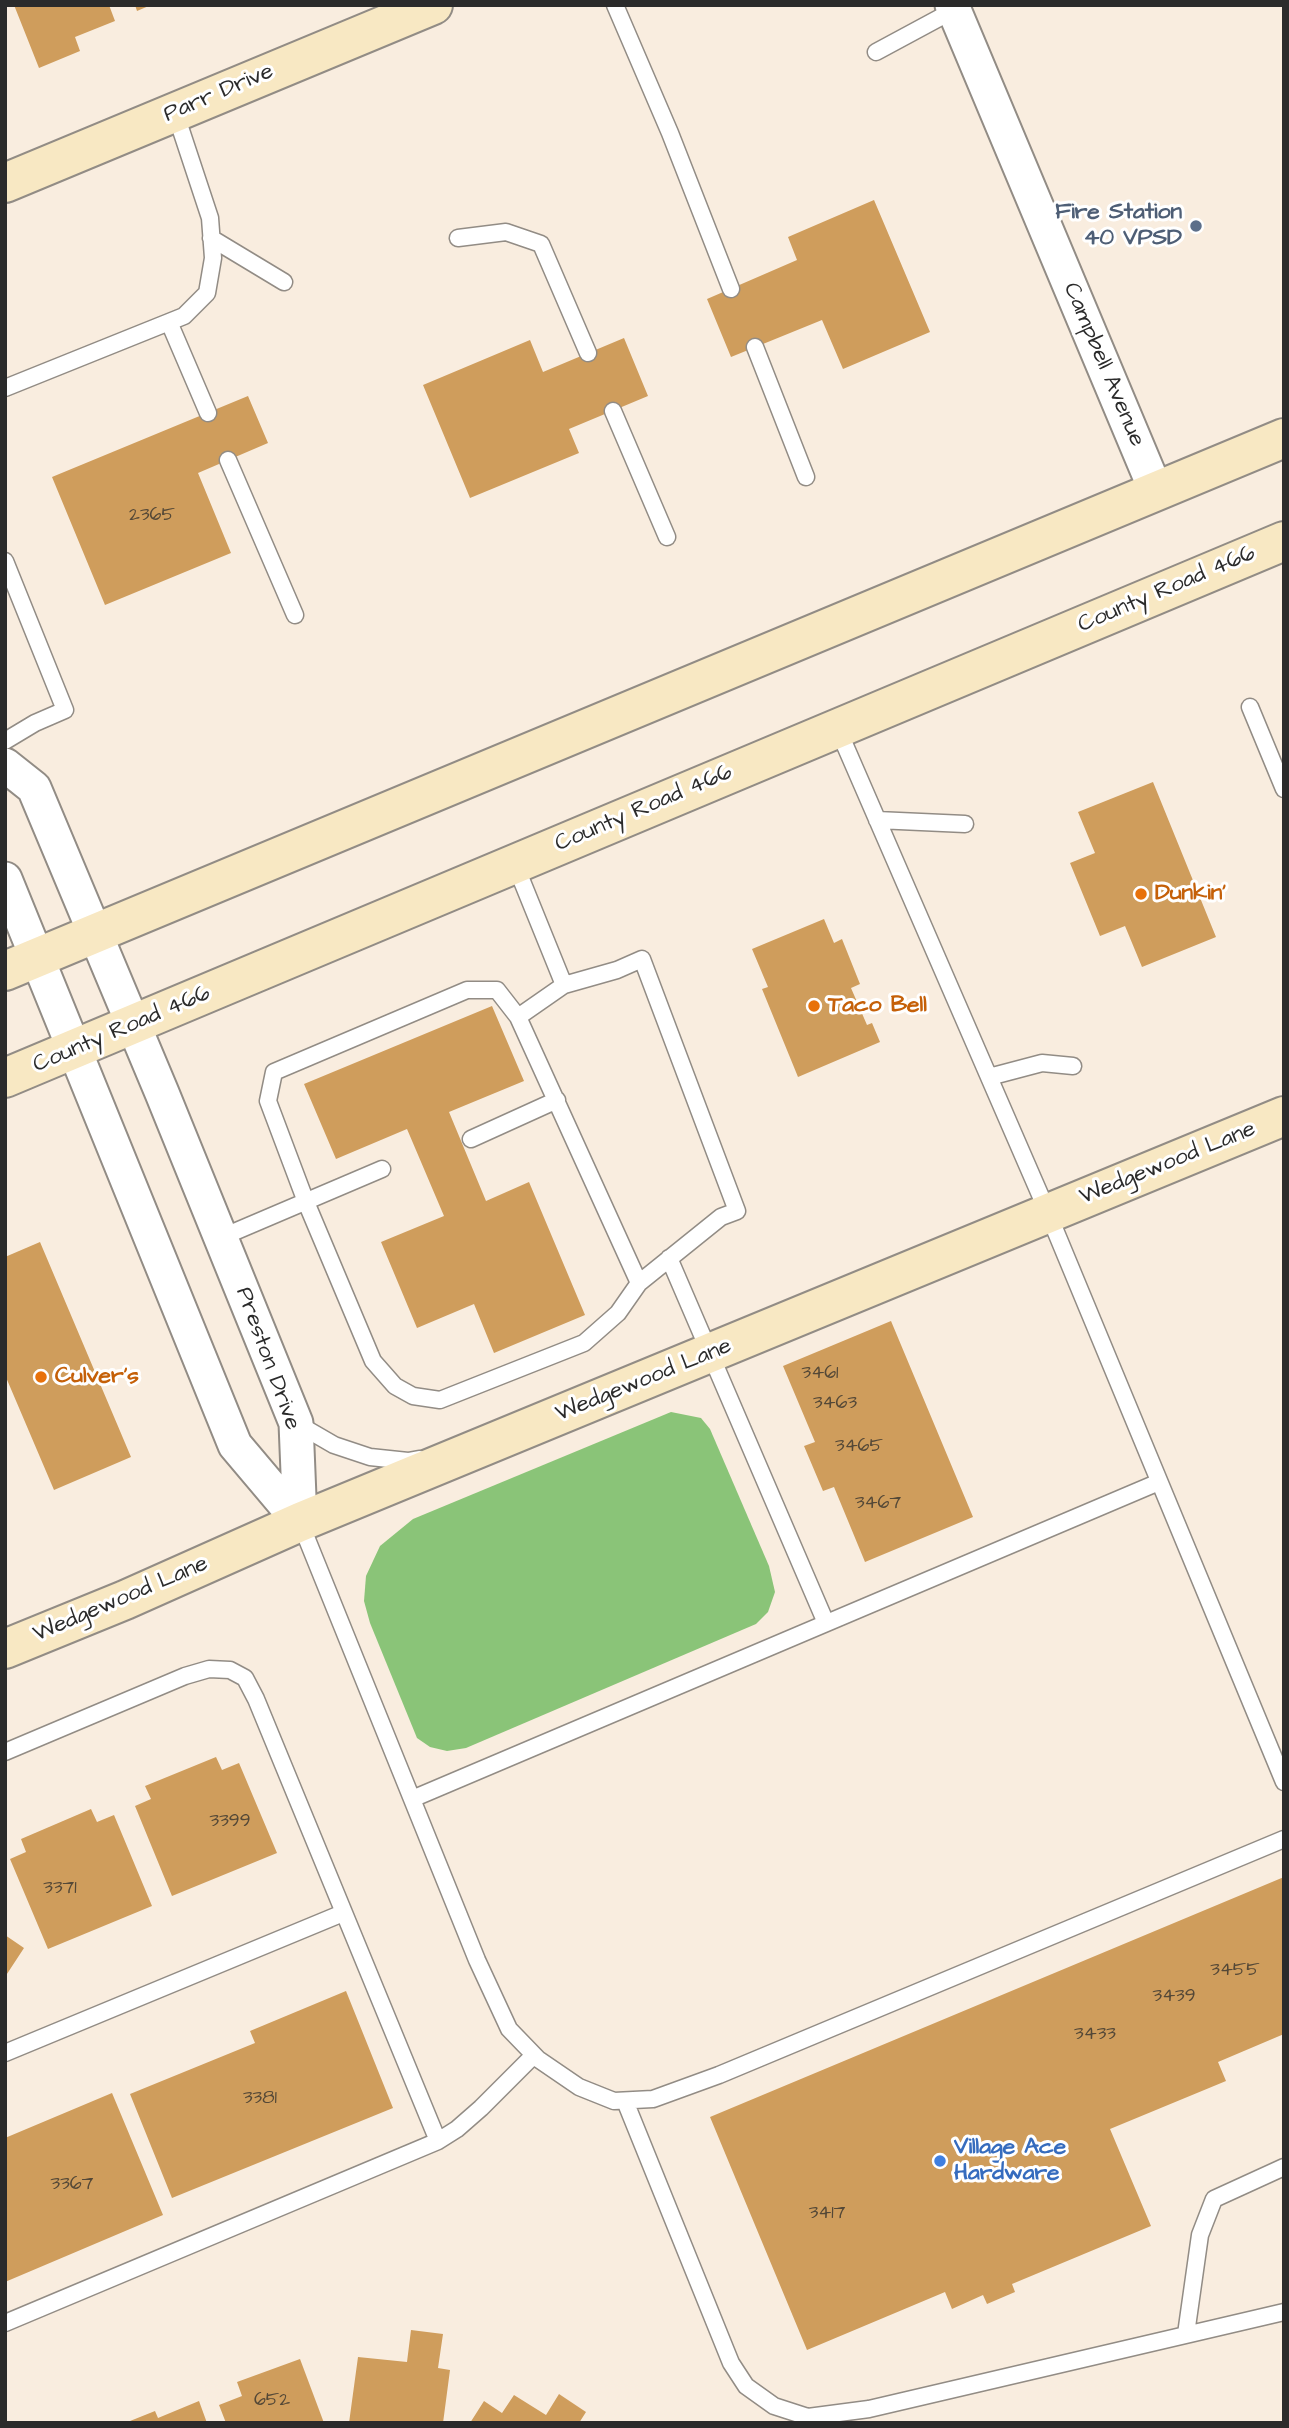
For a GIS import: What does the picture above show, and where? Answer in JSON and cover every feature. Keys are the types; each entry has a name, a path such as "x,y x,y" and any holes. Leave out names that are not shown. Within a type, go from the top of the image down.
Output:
{"main road":[{"name":"Parr Drive","path":"5,183 433,5"},
{"path":"22,964 1284,438"},
{"name":"County Road 466","path":"5,1079 1284,541"},
{"name":"Wedgewood Lane","path":"5,1649 125,1600 300,1522 1284,1116"}],"street":[{"name":"Campbell Avenue","path":"953,8 1156,491"},
{"path":"5,765 34,788 97,933"},
{"path":"5,878 22,964 76,1049 235,1445 300,1522"},
{"name":"Preston Drive","path":"97,933 296,1423 300,1522"}],"lane":[{"path":"615,5 670,133 731,289"},
{"path":"876,52 953,8"},
{"path":"5,388 184,316 207,293 213,258 210,218 175,113"},
{"path":"458,238 506,232 541,244 588,353"},
{"path":"211,238 284,282"},
{"path":"169,323 208,413"},
{"path":"755,347 806,477"},
{"path":"613,411 667,537"},
{"path":"228,460 295,615"},
{"path":"5,561 65,710 35,723 5,741"},
{"path":"1250,707 1284,789"},
{"path":"837,727 1048,1213 1284,1782"},
{"path":"877,820 965,824"},
{"path":"515,864 564,985"},
{"path":"518,1017 564,985 617,970 642,959 737,1211 721,1217 639,1283 618,1313 584,1343 440,1400 413,1396 395,1386 373,1361 306,1202 268,1101 274,1072 467,990 498,990 518,1017 639,1283"},
{"path":"989,1077 1042,1063 1073,1066"},
{"path":"471,1139 557,1100"},
{"path":"220,1238 382,1169"},
{"path":"670,1258 826,1623"},
{"path":"296,1423 334,1445 370,1457 408,1461 484,1447"},
{"path":"412,1799 1160,1482"},
{"path":"300,1522 477,1960 509,2029 534,2055 579,2087 614,2101 653,2099 719,2075 1284,1839"},
{"path":"5,1752 209,1668 230,1670 245,1678 438,2141"},
{"path":"5,2053 343,1913"},
{"path":"5,2323 438,2141 481,2109 534,2055"},
{"path":"625,2101 731,2363 746,2386 774,2406 808,2417 869,2409 1284,2312"},
{"path":"1186,2334 1200,2235 1214,2199 1284,2167"}],"green space":[{"path":"671,1412 701,1418 710,1429 769,1566 775,1592 768,1612 756,1624 466,1748 447,1751 430,1747 417,1738 370,1623 364,1601 366,1576 380,1546 413,1519"}],"building":[{"path":"14,5 109,5 115,21 75,37 80,51 39,68"},
{"path":"135,5 151,5 137,11"},
{"path":"874,200 930,332 843,369 822,320 731,357 707,299 797,260 788,237"},
{"path":"624,338 648,396 569,429 579,453 470,498 423,385 530,340 543,372"},
{"path":"248,396 268,443 198,473 231,553 105,605 52,477"},
{"name":"Dunkin'","path":"1153,782 1216,937 1142,967 1125,926 1100,936 1070,863 1095,853 1078,812"},
{"name":"Taco Bell","path":"824,919 834,943 842,939 860,984 851,988 867,1025 872,1023 880,1042 798,1077 762,989 768,987 752,949"},
{"path":"492,1006 524,1081 449,1112 486,1201 529,1182 585,1315 494,1353 474,1304 417,1328 381,1242 444,1216 407,1129 336,1159 304,1084"},
{"path":"40,1242 131,1457 54,1490 5,1375 5,1257"},
{"path":"891,1321 973,1517 865,1562 834,1487 823,1491 804,1446 815,1442 783,1366"},
{"path":"216,1757 222,1770 239,1763 277,1853 172,1896 135,1806 151,1799 145,1786"},
{"path":"91,1809 97,1822 114,1815 152,1906 48,1949 10,1859 26,1852 21,1839"},
{"path":"1284,1877 1284,2034 1218,2062 1226,2081 1110,2129 1151,2226 1012,2284 1015,2292 987,2304 983,2295 952,2309 945,2292 807,2350 710,2117"},
{"path":"5,1935 24,1948 5,1977"},
{"path":"346,1991 393,2108 172,2198 130,2094 255,2043 250,2031"},
{"path":"112,2093 163,2215 5,2282 5,2138"},
{"path":"411,2330 443,2334 438,2368 450,2370 443,2423 349,2423 358,2357 407,2362"},
{"path":"300,2359 324,2423 226,2423 219,2405 242,2396 237,2382"},
{"path":"559,2394 586,2412 579,2423 470,2423 484,2401 502,2413 514,2395 546,2415"},
{"path":"199,2401 207,2423 125,2423 155,2411 158,2418"}],"place":[{"name":"Fire Station 40 VPSD","path":"1196,226"},
{"name":"Dunkin'","path":"1141,894"},
{"name":"Taco Bell","path":"814,1006"},
{"name":"Culver's","path":"41,1377"},
{"name":"Village Ace Hardware","path":"940,2161"}]}
